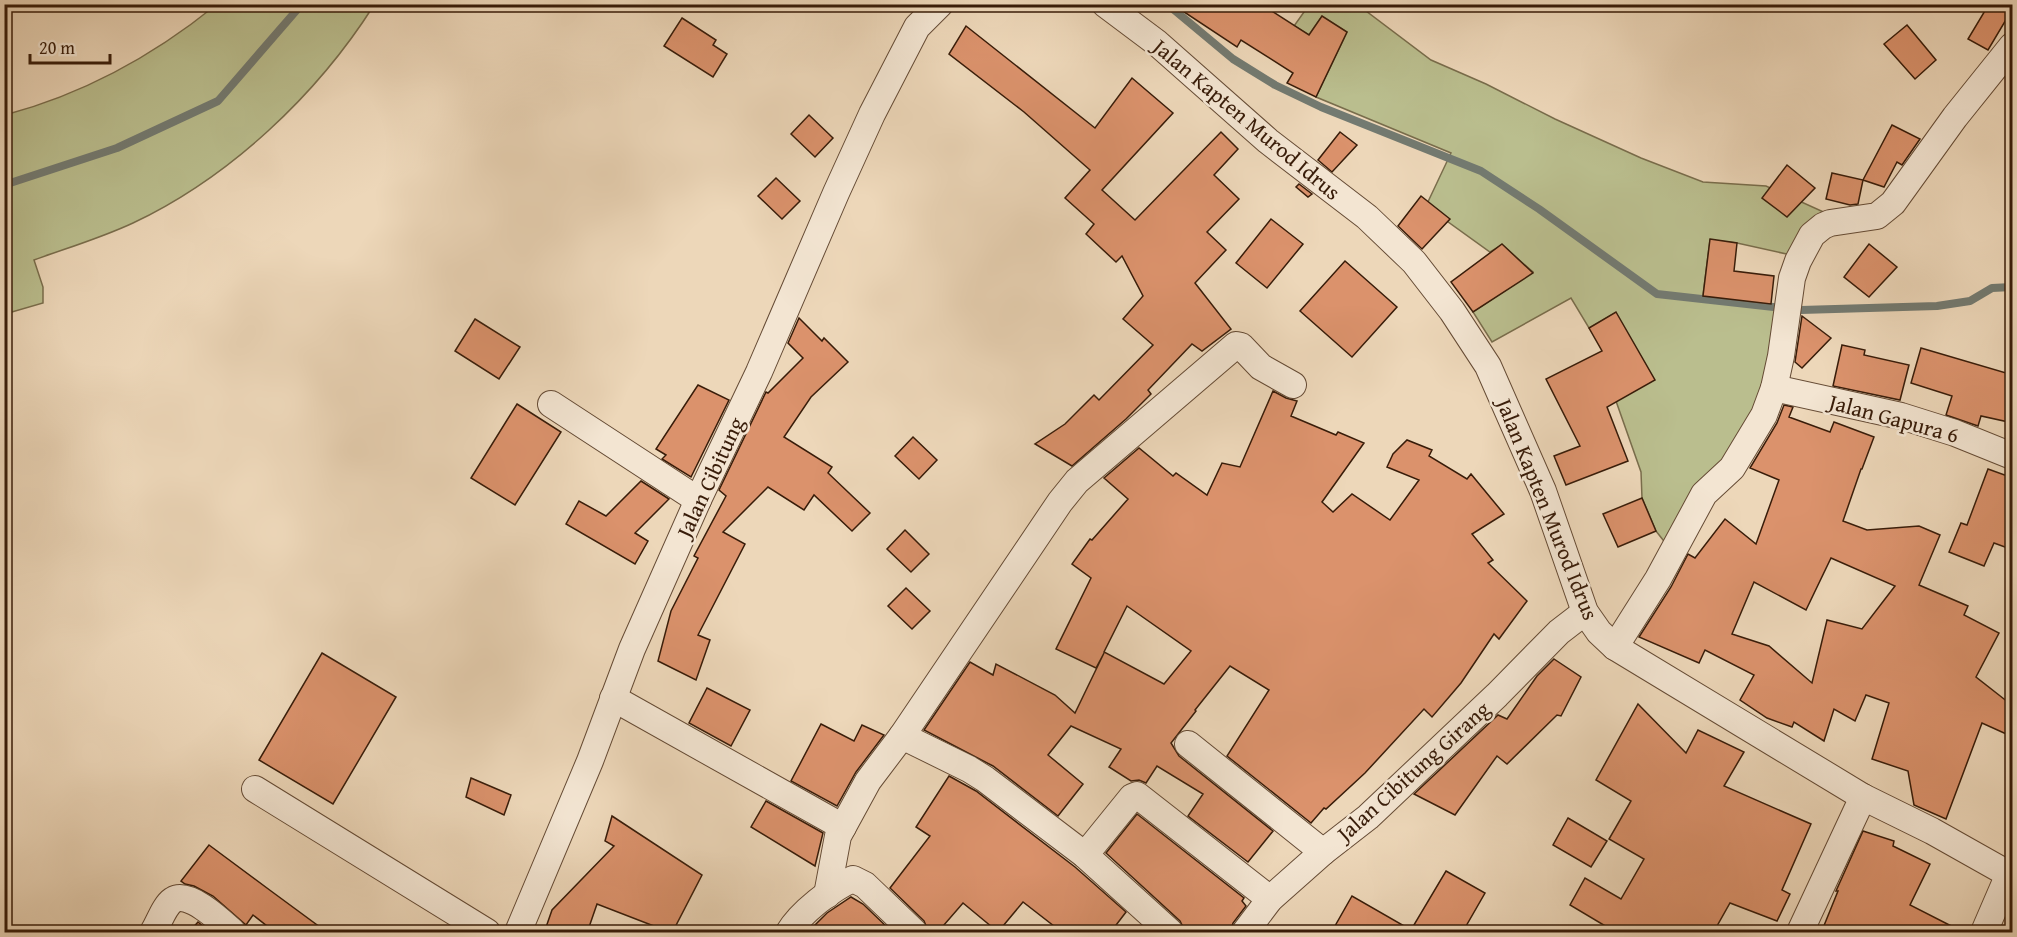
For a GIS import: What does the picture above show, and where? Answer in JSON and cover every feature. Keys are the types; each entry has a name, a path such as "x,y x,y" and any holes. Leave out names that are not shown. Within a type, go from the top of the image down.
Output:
{"street":[{"name":"Jalan Cibitung","path":"518,933 590,761 632,649 698,500 759,372 915,16 940,4"},
{"name":"Jalan Kapten Murod Idrus","path":"1105,4 1157,43 1268,141 1367,217 1414,262 1452,311 1488,366 1543,491 1585,612 1599,632 1615,647 1863,797 1932,831 2011,875"},
{"path":"1615,647 1658,579 1704,494 1736,463 1764,415 1774,388 1798,261 1812,235 1830,223 1868,218 1885,211 1954,117 2013,46"},
{"path":"827,896 835,846 868,781 903,736 1060,501 1091,468 1236,345 1241,346 1261,367 1293,385"},
{"name":"Jalan Gapura 6","path":"1774,388 1901,416 1955,433 2013,456"},
{"path":"551,404 698,500"},
{"name":"Jalan Cibitung Girang","path":"1245,933 1270,899 1323,852 1368,817 1497,695 1559,632 1585,612"},
{"path":"613,698 843,827"},
{"path":"903,736 977,774 1085,855 1170,933"},
{"path":"1188,744 1323,852"},
{"path":"255,789 487,933"},
{"path":"1085,855 1132,797 1137,795 1270,899"},
{"path":"1800,933 1863,797"},
{"path":"1984,933 2011,875"},
{"path":"789,933 803,915 844,883 853,879 891,909 914,933"},
{"path":"153,933 172,901 180,898 190,899 201,906 233,933"}],"green space":[{"path":"216,5 374,5 326,71 269,130 237,158 169,204 133,223 34,260 43,287 43,303 5,314 5,115 62,96 116,71 168,41"},
{"path":"1309,5 1358,5 1431,60 1641,158 1703,182 1766,186 1828,214 1791,255 1737,243 1710,240 1703,295 1782,306 1780,326 1748,428 1667,545 1656,531 1642,498 1641,472 1616,401 1615,313 1589,328 1571,298 1492,342 1473,312 1533,272 1502,245 1490,252 1426,206 1451,153 1316,97 1347,32 1322,16 1309,35 1294,26"}],"building":[{"path":"1172,4 1261,4 1309,35 1322,16 1347,32 1316,97 1287,83 1293,73 1241,40 1237,47"},
{"path":"1989,4 2013,4 2013,8 1988,50 1968,39"},
{"path":"682,18 716,40 713,45 727,54 713,77 664,46"},
{"path":"1907,25 1936,60 1915,79 1884,44"},
{"path":"966,26 1095,128 1132,78 1173,113 1102,190 1135,220 1221,132 1238,149 1214,175 1239,199 1207,232 1226,250 1195,283 1231,329 1202,351 1192,344 1148,390 1151,394 1072,466 1035,444 1065,424 1094,395 1099,400 1153,345 1123,319 1143,296 1122,256 1116,262 1086,234 1094,224 1065,198 1090,170 1024,112 949,54"},
{"path":"809,115 833,138 815,157 791,134"},
{"path":"1892,125 1920,139 1902,165 1897,162 1884,187 1863,180"},
{"path":"1340,132 1357,145 1332,172 1318,160"},
{"path":"1787,165 1815,188 1787,217 1762,198"},
{"path":"1832,173 1863,180 1858,204 1850,205 1826,199"},
{"path":"776,178 800,201 782,219 758,196"},
{"path":"1299,184 1312,194 1308,197 1296,187"},
{"path":"1421,196 1450,219 1422,249 1398,226"},
{"path":"1271,219 1303,244 1267,288 1236,263"},
{"path":"1710,239 1737,243 1734,271 1774,276 1771,304 1703,296"},
{"path":"1502,244 1533,273 1473,312 1451,282"},
{"path":"1869,244 1897,267 1869,297 1844,277"},
{"path":"1345,261 1397,307 1352,357 1300,311"},
{"path":"1616,312 1655,380 1607,407 1628,461 1566,485 1554,456 1580,446 1546,379 1602,351 1589,328"},
{"path":"1802,316 1831,338 1802,368 1795,362"},
{"path":"799,318 822,341 824,338 848,362 811,397 784,437 832,467 828,473 870,513 852,531 814,495 804,510 768,487 723,532 745,544 698,635 710,640 696,680 658,661 671,611 698,558 694,556 726,496 719,490 766,392 768,393 803,358 788,343"},
{"path":"475,319 520,347 499,379 455,351"},
{"path":"1842,345 1865,350 1864,355 1909,365 1900,400 1833,386"},
{"path":"1921,348 2013,375 2013,423 1981,416 1978,426 1946,415 1952,396 1911,383"},
{"path":"698,385 729,400 691,477 662,459 666,455 656,449"},
{"path":"1273,391 1297,401 1291,416 1336,435 1338,432 1364,443 1322,502 1333,512 1352,494 1390,520 1419,480 1387,467 1393,454 1407,440 1432,450 1429,456 1467,479 1471,474 1504,514 1472,534 1493,560 1488,563 1527,601 1499,639 1494,634 1461,683 1432,717 1424,709 1365,773 1326,809 1324,808 1311,823 1227,756 1269,690 1230,666 1171,743 1179,756 1273,831 1248,862 1188,816 1203,794 1157,766 1146,783 1139,780 1131,781 1109,767 1121,749 1071,726 1048,755 1083,784 1058,816 993,766 924,730 970,662 993,675 996,664 1055,695 1075,713 1104,653 1096,668 1056,649 1091,578 1072,564 1090,539 1092,540 1128,499 1104,478 1139,448 1173,476 1176,473 1207,495 1222,463 1240,467","holes":["1127,606 1191,651 1164,684 1104,652"]},
{"path":"517,404 561,432 515,505 471,478"},
{"path":"1784,405 1793,407 1789,417 1830,432 1834,422 1874,437 1843,521 1867,530 1919,526 1940,535 1919,585 1968,606 1964,615 1999,633 1976,677 2013,706 2013,737 1982,723 1946,819 1914,805 1908,771 1872,759 1889,703 1866,695 1855,721 1834,709 1824,741 1794,722 1792,727 1767,718 1740,700 1754,675 1705,650 1699,663 1639,637 1671,587 1688,554 1695,558 1725,519 1756,544 1779,480 1750,468 1777,423","holes":["1831,558 1895,586 1862,629 1827,620 1812,683 1769,646 1732,634 1754,582 1806,610"]},
{"path":"913,437 937,460 919,479 895,456"},
{"path":"1988,469 2013,478 2013,550 1994,543 1984,566 1949,552 1961,523 1967,525"},
{"path":"641,481 669,499 635,533 648,541 635,564 566,524 579,501 606,516"},
{"path":"1642,498 1656,531 1618,547 1603,514"},
{"path":"905,530 929,554 911,572 887,549"},
{"path":"906,588 930,611 912,629 888,606"},
{"path":"322,653 396,697 333,804 259,760"},
{"path":"1554,659 1581,677 1561,716 1557,715 1507,764 1497,756 1455,815 1414,794 1498,715 1507,719 1537,676"},
{"path":"707,688 750,710 731,746 689,723"},
{"path":"1638,704 1686,753 1698,730 1744,752 1724,786 1811,824 1782,890 1790,894 1777,921 1730,903 1713,933 1617,933 1570,905 1585,878 1621,899 1644,859 1609,839 1631,801 1596,780"},
{"path":"821,724 854,741 862,725 884,735 856,772 837,806 791,781"},
{"path":"949,776 976,791 1075,867 1126,912 1110,933 1063,933 1023,902 998,932 963,903 937,933 929,933 924,921 890,888 930,836 916,827"},
{"path":"471,778 511,795 504,815 466,797"},
{"path":"766,801 823,833 815,866 751,827"},
{"path":"1137,814 1244,898 1242,901 1246,906 1233,923 1230,933 1186,933 1180,921 1106,853"},
{"path":"612,816 702,875 672,933 597,904 587,933 544,933 552,910 614,846 605,841"},
{"path":"1568,818 1607,841 1591,867 1553,845"},
{"path":"1863,831 1894,841 1893,846 1930,864 1910,905 1965,933 1821,933 1838,891 1836,891"},
{"path":"209,845 328,933 276,933 253,915 246,925 213,896 185,884 181,881"},
{"path":"1446,871 1485,893 1462,933 1331,933 1352,896 1411,930"},
{"path":"851,897 863,904 888,928 884,933 807,933 827,913"},
{"path":"198,922 204,927 211,933 188,933"}],"waterway":[{"path":"4,185 117,148 218,101 302,4"},
{"path":"1167,4 1233,59 1275,85 1321,107 1481,171 1539,209 1657,294 1801,310 1937,306 1970,301 1992,288 2012,287"}]}
